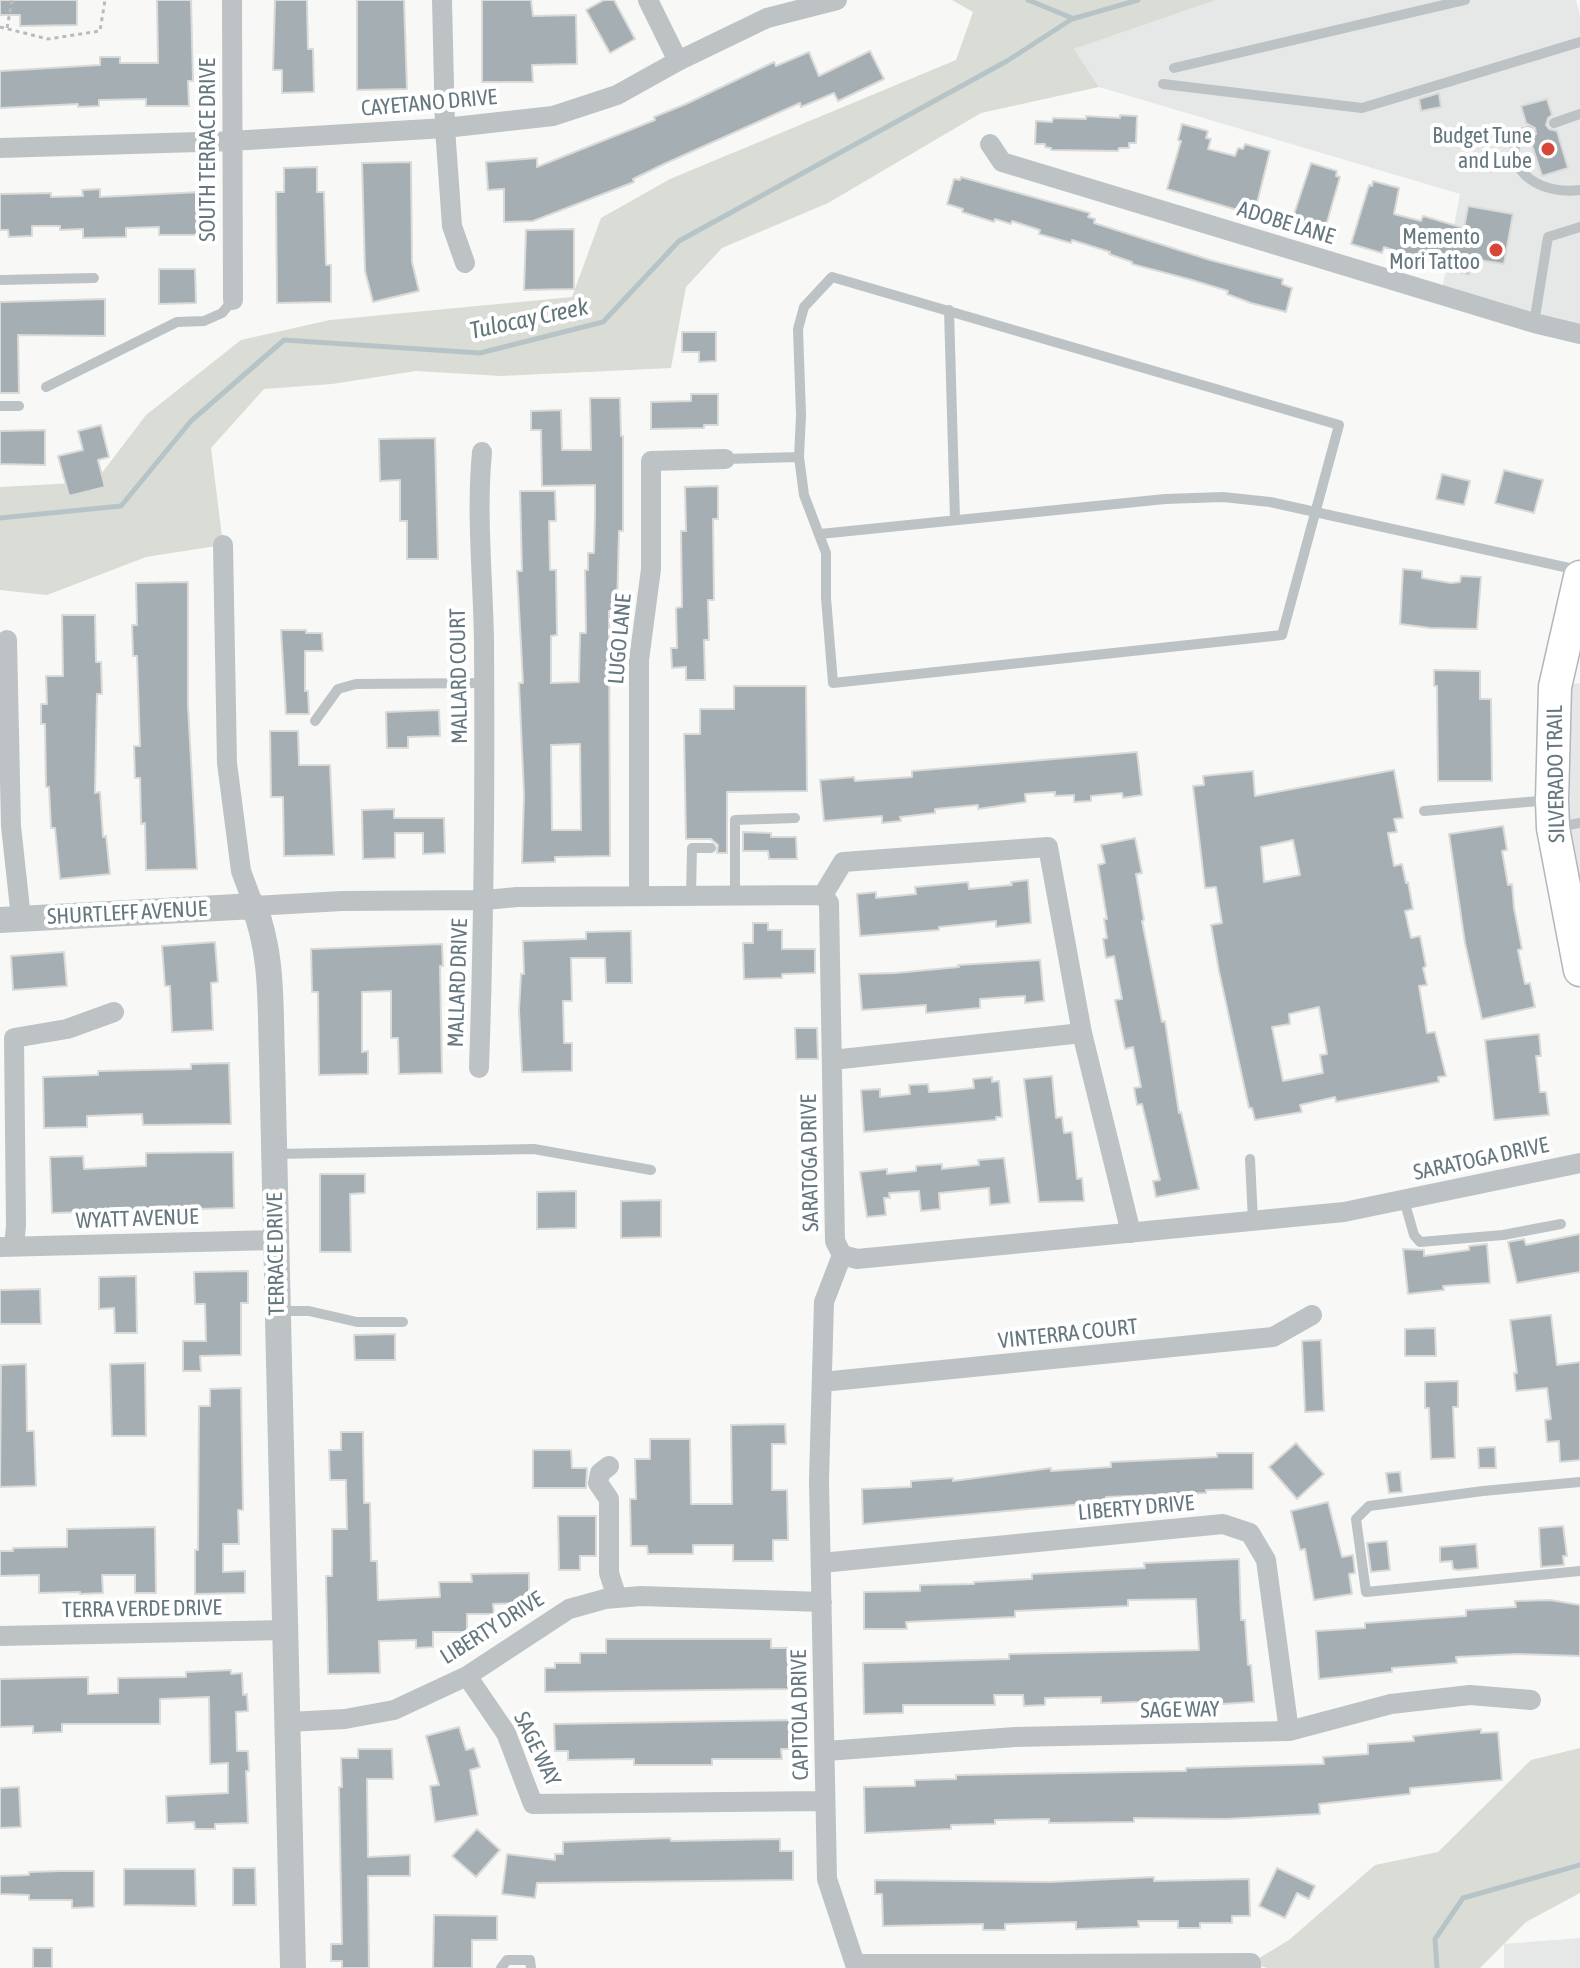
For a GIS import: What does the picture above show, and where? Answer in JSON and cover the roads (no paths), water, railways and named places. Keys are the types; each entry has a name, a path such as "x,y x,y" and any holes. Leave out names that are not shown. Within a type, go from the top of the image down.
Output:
{"main road":[{"name":"SILVERADO TRAIL","path":"1580,577 1555,687 1562,817 1580,970"}],"street":[{"name":"SOUTH TERRACE DRIVE","path":"232,0 233,300"},
{"path":"442,0 445,128 452,226 465,263"},
{"path":"648,0 678,61"},
{"name":"CAYETANO DRIVE","path":"0,148 231,141 445,128 553,116 617,95 767,18 837,0"},
{"name":"ADOBE LANE","path":"990,144 1002,162 1579,334"},
{"name":"MALLARD COURT","path":"482,452 479,481 485,900"},
{"name":"LUGO LANE","path":"639,894 639,660 651,569 651,461 725,459"},
{"name":"TERRACE DRIVE","path":"223,545 227,763 241,871 268,950 293,1968"},
{"path":"7,640 11,919"},
{"path":"254,906 639,894 823,895 843,862 1048,847 1082,1033 1131,1233"},
{"name":"SARATOGA DRIVE","path":"823,895 829,903 835,1241 842,1255 857,1259 1344,1212 1580,1163"},
{"name":"MALLARD DRIVE","path":"479,1068 485,900"},
{"name":"SHURTLEFF AVENUE","path":"11,919 254,906"},
{"path":"7,1247 16,1226 14,1038 67,1029 114,1012"},
{"path":"832,1060 1082,1033"},
{"name":"WYATT AVENUE","path":"7,1247 275,1240"},
{"name":"CAPITOLA DRIVE","path":"842,1255 824,1302 819,1480 827,1879 855,1964 1058,1966"},
{"name":"VINTERRA COURT","path":"822,1382 1273,1337 1312,1315"},
{"path":"609,1466 600,1473 598,1483 609,1499 609,1573 617,1598"},
{"name":"LIBERTY DRIVE","path":"821,1563 1223,1524 1250,1533 1266,1560 1289,1731"},
{"name":"LIBERTY DRIVE","path":"289,1722 345,1719 394,1710 467,1676 569,1609 617,1598 641,1596 822,1602"},
{"name":"TERRA VERDE DRIVE","path":"0,1636 286,1630"},
{"name":"SAGE WAY","path":"467,1676 506,1733 533,1804 825,1801"},
{"name":"SAGE WAY","path":"826,1751 1015,1737 1289,1731 1391,1704 1470,1695 1531,1700"},
{"path":"1058,1966 1251,1966"}],"lane":[{"path":"1174,68 1465,0"},
{"path":"1163,84 1362,108 1580,42"},
{"path":"1554,123 1580,114"},
{"path":"1528,131 1518,134 1515,143 1517,161 1528,180 1552,191 1580,190"},
{"path":"1534,323 1548,237 1580,227"},
{"path":"832,277 1339,425 1282,635 833,683 826,598 826,553 804,495 799,457 798,329 804,307 832,277"},
{"path":"0,280 94,278"},
{"path":"46,387 177,322 204,321 222,313 233,300"},
{"path":"949,310 955,520"},
{"path":"0,406 19,406"},
{"path":"725,459 799,457"},
{"path":"820,534 1165,499 1223,497 1270,502 1580,571"},
{"path":"315,721 338,689 356,684 484,683"},
{"path":"1424,811 1562,817"},
{"path":"735,895 731,848 735,820 795,818"},
{"path":"691,895 692,848 711,848"},
{"path":"274,1154 534,1149 651,1170"},
{"path":"1250,1159 1253,1221"},
{"path":"1404,1200 1414,1235 1420,1242 1503,1235 1561,1224"},
{"path":"277,1311 309,1311 357,1322 403,1322"},
{"path":"1580,1482 1369,1506 1356,1519 1366,1592 1580,1571"},
{"path":"501,1968 507,1960 530,1960 531,1968"}],"waterway":[{"path":"1028,0 1072,18"},
{"name":"Tulocay Creek","path":"0,518 121,506 191,421 284,340 480,353 603,322 679,241 1007,61 1072,19 1138,0"},
{"path":"1437,1968 1435,1939 1463,1898 1580,1865"}],"place":[{"name":"Budget Tune and Lube","path":"1548,149"},
{"name":"Memento Mori Tattoo","path":"1496,250"}]}
